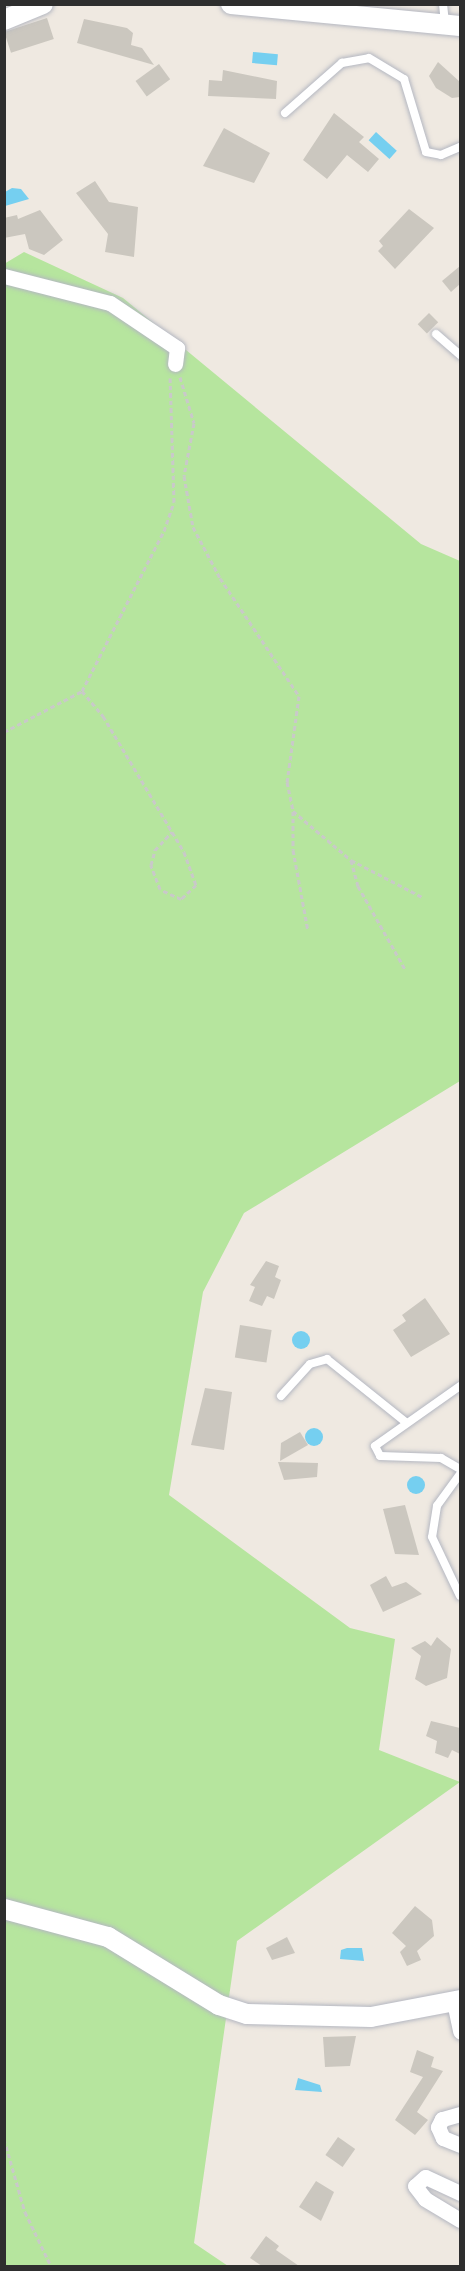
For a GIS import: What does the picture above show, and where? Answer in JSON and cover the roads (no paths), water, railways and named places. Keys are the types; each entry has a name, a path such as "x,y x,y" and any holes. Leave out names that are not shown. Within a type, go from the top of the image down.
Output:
{"street":[{"path":"4,20 43,4"},
{"path":"231,4 450,18"},
{"path":"4,276 110,303 177,348 173,369"},
{"path":"4,1909 108,1937 219,2005 247,2014 370,2017 457,2001 460,2031"},
{"path":"460,2114 442,2119 438,2127 443,2138 460,2145"},
{"path":"460,2193 425,2177 415,2186 424,2199 460,2220"}],"lane":[{"path":"285,113 342,63 369,58 404,79 426,152 441,155 460,147"},
{"path":"436,334 460,356"},
{"path":"281,1396 310,1364 327,1359 406,1423"},
{"path":"460,1386 380,1441 377,1453 441,1458 460,1469"},
{"path":"460,1474 437,1506 432,1537 460,1596"}],"water":[{"path":"253,52 278,54 277,65 252,63"},
{"path":"376,132 397,151 389,159 369,140"},
{"path":"12,188 21,189 29,199 5,206 5,192"},
{"path":"301,1331 307,1334 310,1340 307,1346 301,1349 295,1346 292,1340 295,1334"},
{"path":"310,1428 318,1428 323,1433 321,1444 310,1446 305,1441 305,1433"},
{"path":"416,1476 422,1479 425,1485 422,1491 416,1494 410,1491 407,1485 410,1479"},
{"path":"362,1948 364,1961 340,1959 341,1950"},
{"path":"298,2078 320,2085 322,2092 295,2090"}]}
